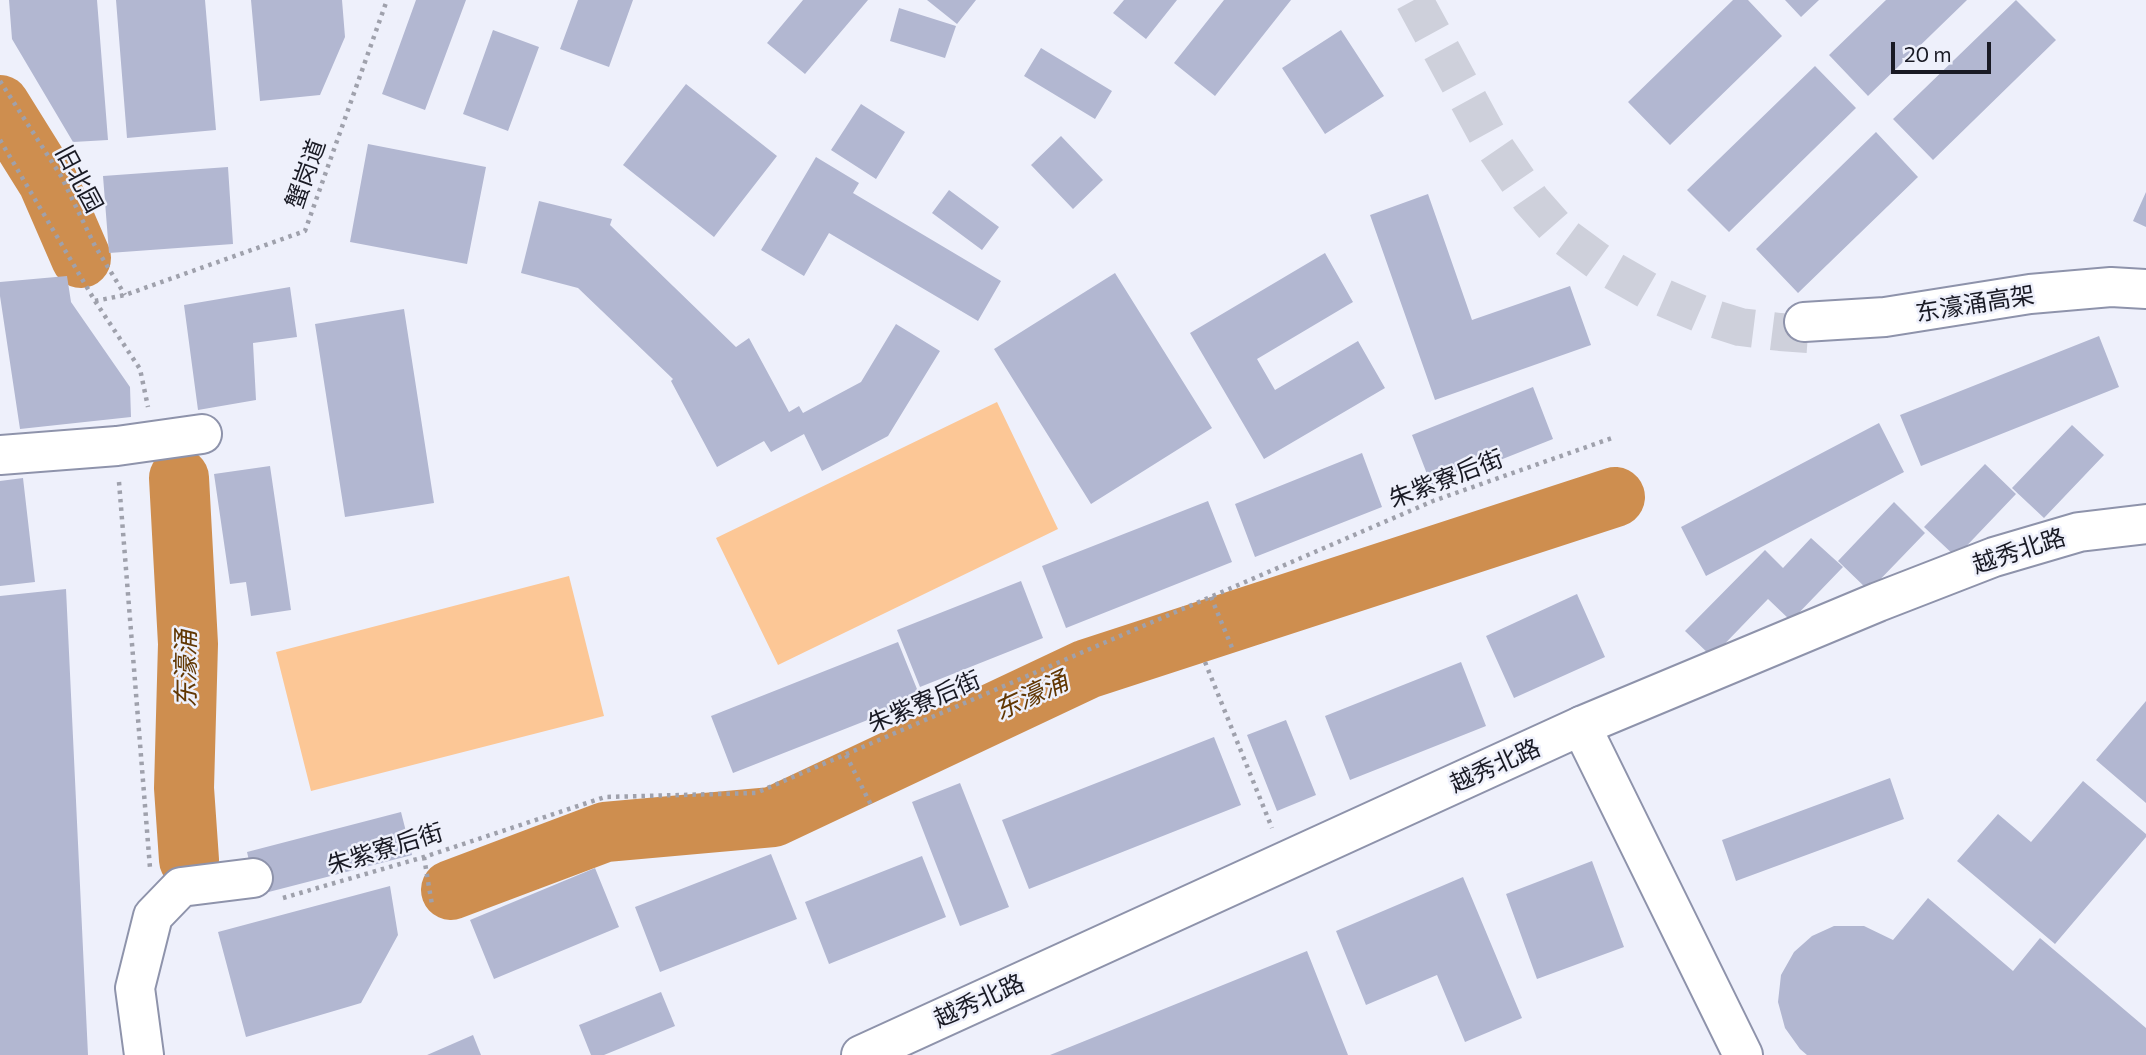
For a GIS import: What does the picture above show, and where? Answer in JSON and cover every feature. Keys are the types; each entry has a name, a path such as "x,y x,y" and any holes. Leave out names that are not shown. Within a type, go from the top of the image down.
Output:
{"main road":[{"name":"东濠涌高架","path":"2146,289 2111,288 2030,294 1806,328 1915,324 2056,300 2095,296 2146,296"},
{"path":"0,456 117,446 202,434"},
{"name":"越秀北路","path":"861,1055 1581,726 1878,602 1994,558 2079,532 2146,524"},
{"path":"1581,726 1743,1055"},
{"path":"144,1055 135,988 153,916 181,887 267,888"}],"path":[{"name":"蟹岗道","path":"95,301 125,295 305,231 387,0"},
{"name":"旧北园","path":"0,80 61,176 95,246 125,295"},
{"path":"0,140 95,301 140,369 155,441"},
{"name":"朱紫寮后街","path":"267,888 424,857 604,797 756,793 1433,501 1615,437"},
{"path":"117,446 151,874"},
{"path":"1211,597 1233,650"},
{"path":"1205,662 1286,861"},
{"path":"846,755 871,806"},
{"path":"424,857 432,905"}],"shaded area":[{"path":"997,402 1058,529 778,665 716,538"},
{"path":"569,576 604,716 311,791 276,652"}],"building":[{"path":"9,0 97,0 108,140 73,142 12,39"},
{"path":"116,0 205,0 216,130 127,138"},
{"path":"251,0 342,0 345,37 320,95 260,101"},
{"path":"416,0 466,0 425,110 382,94"},
{"path":"578,0 633,0 609,67 560,49"},
{"path":"803,0 868,0 805,74 767,43"},
{"path":"927,0 976,0 957,24"},
{"path":"1124,0 1177,0 1146,39 1113,13"},
{"path":"1224,0 1291,0 1215,96 1174,63"},
{"path":"1733,0 1748,0 1782,36 1670,145 1628,102"},
{"path":"1785,0 1819,0 1801,17"},
{"path":"1886,0 1967,0 1868,96 1829,55"},
{"path":"2016,0 2056,40 1933,160 1893,119"},
{"path":"899,8 956,26 945,58 890,41"},
{"path":"493,30 539,47 508,131 463,114"},
{"path":"1341,30 1384,96 1325,134 1282,68"},
{"path":"1041,48 1112,91 1095,119 1024,76"},
{"path":"1815,66 1856,108 1729,232 1687,190"},
{"path":"686,84 777,156 714,237 623,165"},
{"path":"861,104 905,132 876,179 831,150"},
{"path":"1876,132 1918,177 1798,293 1756,249"},
{"path":"1061,136 1103,180 1073,209 1031,165"},
{"path":"368,144 486,167 467,264 350,242"},
{"path":"816,157 859,183 853,193 1001,281 978,321 829,233 804,276 761,250"},
{"path":"228,167 233,244 109,253 103,176"},
{"path":"949,190 999,227 982,250 932,213"},
{"path":"2146,192 2146,227 2133,221"},
{"path":"1428,194 1472,320 1570,286 1591,345 1435,400 1370,215"},
{"path":"539,201 612,219 610,225 736,347 749,338 789,412 799,406 803,413 861,382 896,324 940,351 888,436 822,471 804,434 771,452 764,441 717,467 671,381 673,379 578,288 521,273"},
{"path":"1325,253 1353,302 1257,359 1275,390 1358,341 1385,388 1264,459 1190,333"},
{"path":"1115,273 1212,428 1091,504 994,349"},
{"path":"67,276 71,302 130,387 131,417 20,429 0,282"},
{"path":"290,287 297,337 253,343 256,400 198,410 184,305"},
{"path":"404,309 434,503 345,517 315,324"},
{"path":"2099,336 2119,387 1921,466 1900,415"},
{"path":"1533,387 1553,439 1432,487 1412,435"},
{"path":"1879,423 1904,472 1706,576 1681,527"},
{"path":"2072,425 2104,455 2044,518 2012,488"},
{"path":"1362,453 1382,507 1255,557 1235,504"},
{"path":"1985,464 2016,494 1956,557 1924,527"},
{"path":"270,466 291,610 251,616 246,582 230,584 214,474"},
{"path":"23,478 35,582 0,586 0,481"},
{"path":"1208,501 1232,562 1066,628 1042,566"},
{"path":"1894,502 1925,533 1869,591 1838,561"},
{"path":"1811,538 1843,567 1791,621 1768,599 1712,657 1685,631 1765,550 1783,568"},
{"path":"1021,581 1043,638 920,687 897,630"},
{"path":"66,589 88,1055 0,1055 0,596"},
{"path":"1577,594 1605,657 1514,698 1486,636"},
{"path":"898,642 921,699 733,773 711,716"},
{"path":"1461,662 1486,726 1350,780 1325,716"},
{"path":"2146,701 2146,803 2096,760"},
{"path":"1286,720 1316,795 1277,811 1247,735"},
{"path":"1214,737 1241,805 1029,889 1002,820"},
{"path":"1890,778 1904,819 1736,881 1722,840"},
{"path":"2083,781 2146,834 2146,837 2055,944 1957,861 1998,814 2031,842"},
{"path":"960,783 1009,907 960,926 912,802"},
{"path":"401,812 412,855 257,895 247,852"},
{"path":"771,854 797,919 660,972 635,907"},
{"path":"922,856 946,917 829,964 805,902"},
{"path":"1592,861 1624,947 1537,979 1506,894"},
{"path":"595,868 619,927 494,979 470,920"},
{"path":"1463,877 1522,1018 1465,1042 1437,975 1366,1005 1336,931"},
{"path":"390,886 398,935 361,1003 246,1037 218,932"},
{"path":"1928,898 2013,971 2040,938 2146,1028 2146,1055 1807,1055 1785,1028 1778,1002 1781,975 1794,952 1812,936 1834,926 1864,926 1893,940"},
{"path":"1307,951 1348,1055 1050,1055"},
{"path":"661,992 675,1026 604,1055 591,1055 579,1025"},
{"path":"473,1035 481,1055 427,1055"}],"waterway":[{"name":"东濠涌","path":"0,105 48,182 81,258"},
{"name":"东濠涌","path":"179,478 188,644 184,788 189,860"},
{"name":"东濠涌","path":"451,890 605,832 773,817 1087,669 1615,497"}],"tunnel":[{"path":"1414,0 1490,140 1531,200 1561,234 1603,265 1650,292 1708,317 1740,327 1808,334"}]}
